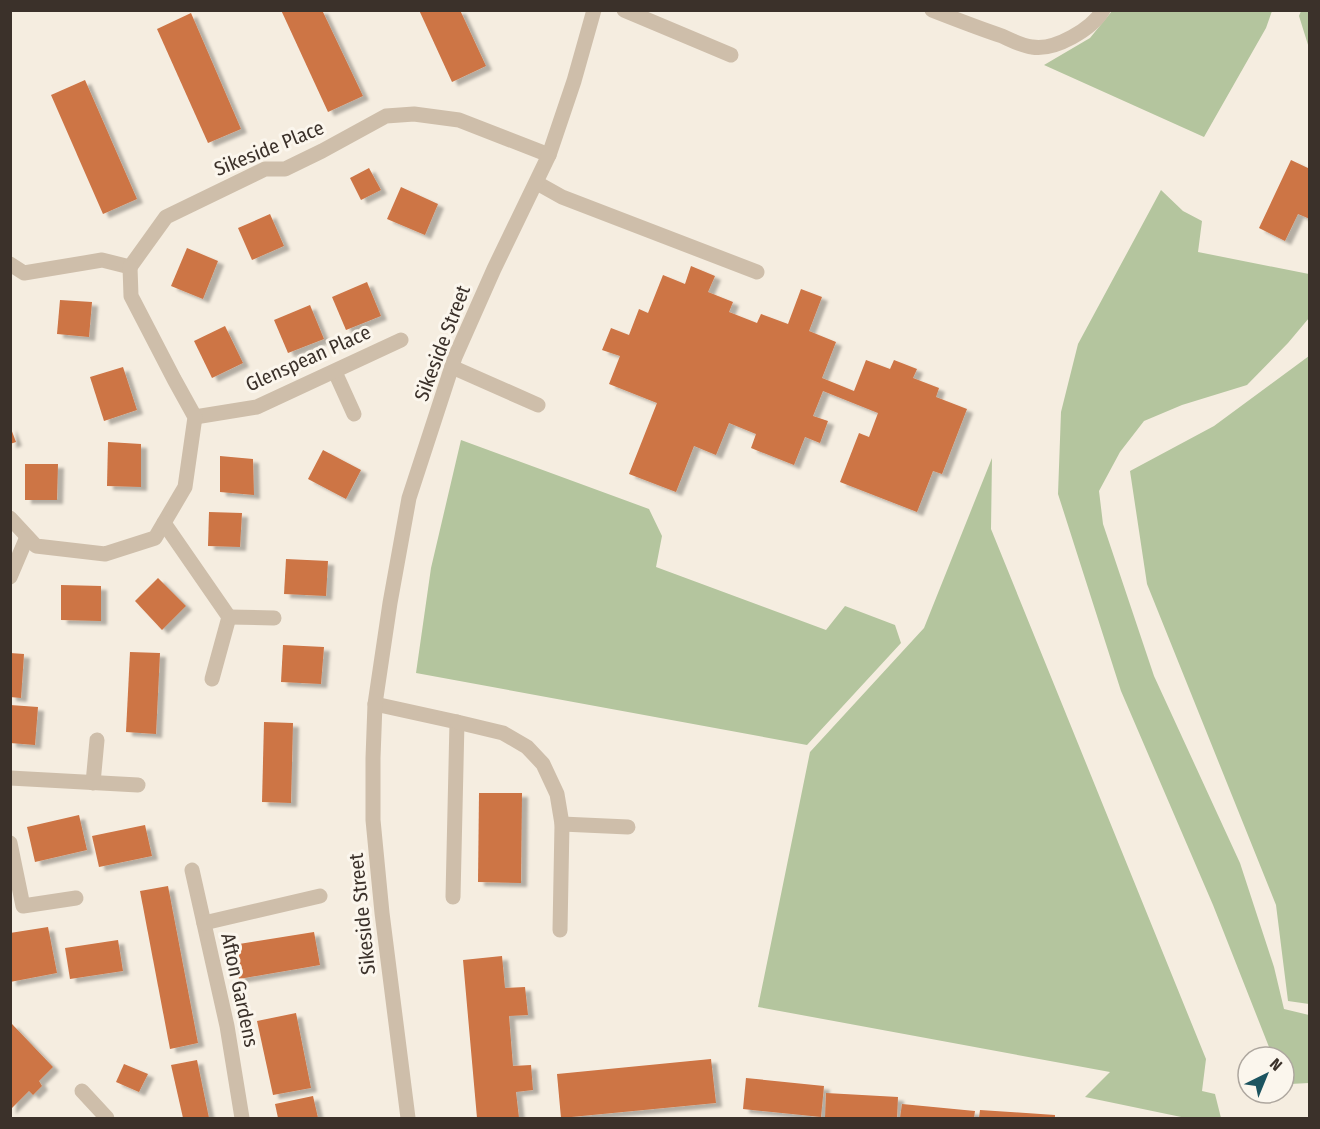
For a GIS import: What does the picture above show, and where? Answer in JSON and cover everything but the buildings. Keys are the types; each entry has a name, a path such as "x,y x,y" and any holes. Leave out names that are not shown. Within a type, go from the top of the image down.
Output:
{"street":[{"name":"Sikeside Street","path":"408,1119 382,913 373,820 375,704 390,603 410,498 455,357 549,155 574,81 594,10"},
{"path":"624,10 731,55"},
{"path":"932,10 1033,48 1054,46 1064,41 1086,28 1101,15 1103,10"},
{"name":"Sikeside Place","path":"130,267 166,216 265,169 285,169 322,152 386,116 414,114 459,120 549,155"},
{"path":"537,183 562,197 757,272"},
{"path":"10,264 24,273 102,260 130,267 131,296 195,417 185,487 155,538 105,554 36,546 10,518"},
{"name":"Glenspean Place","path":"195,417 257,406 401,340"},
{"path":"452,367 538,405"},
{"path":"335,372 354,414"},
{"path":"164,523 229,617 212,679"},
{"path":"10,577 27,537"},
{"path":"229,617 274,618"},
{"path":"375,704 503,733 526,747 543,764 558,794 562,824 560,930"},
{"path":"453,897 457,722"},
{"path":"93,783 97,740"},
{"path":"10,778 138,785"},
{"path":"562,824 628,826"},
{"path":"10,843 23,906 76,898"},
{"name":"Afton Gardens","path":"192,870 227,1026 243,1119"},
{"path":"204,923 320,896"},
{"path":"82,1091 101,1117"}],"green space":[{"path":"1112,11 1272,11 1266,28 1204,137 1044,65 1090,38"},
{"path":"1301,11 1309,11 1309,48 1299,16"},
{"path":"1161,190 1183,211 1202,221 1198,252 1309,274 1309,318 1288,343 1247,385 1182,405 1144,421 1120,452 1099,491 1103,524 1154,676 1240,863 1274,967 1284,1009 1309,1015 1309,1083 1296,1084 1296,1045 1268,1045 1213,905 1121,691 1058,494 1061,412 1078,344"},
{"path":"1309,356 1309,1004 1288,1001 1276,905 1147,584 1130,471 1214,426"},
{"path":"461,440 649,509 662,536 656,567 826,630 845,606 895,625 901,643 807,745 416,673 431,568"},
{"path":"992,458 991,529 1206,1059 1202,1091 1215,1094 1221,1118 1186,1118 1085,1097 1110,1072 758,1007 810,752 924,628"}]}
